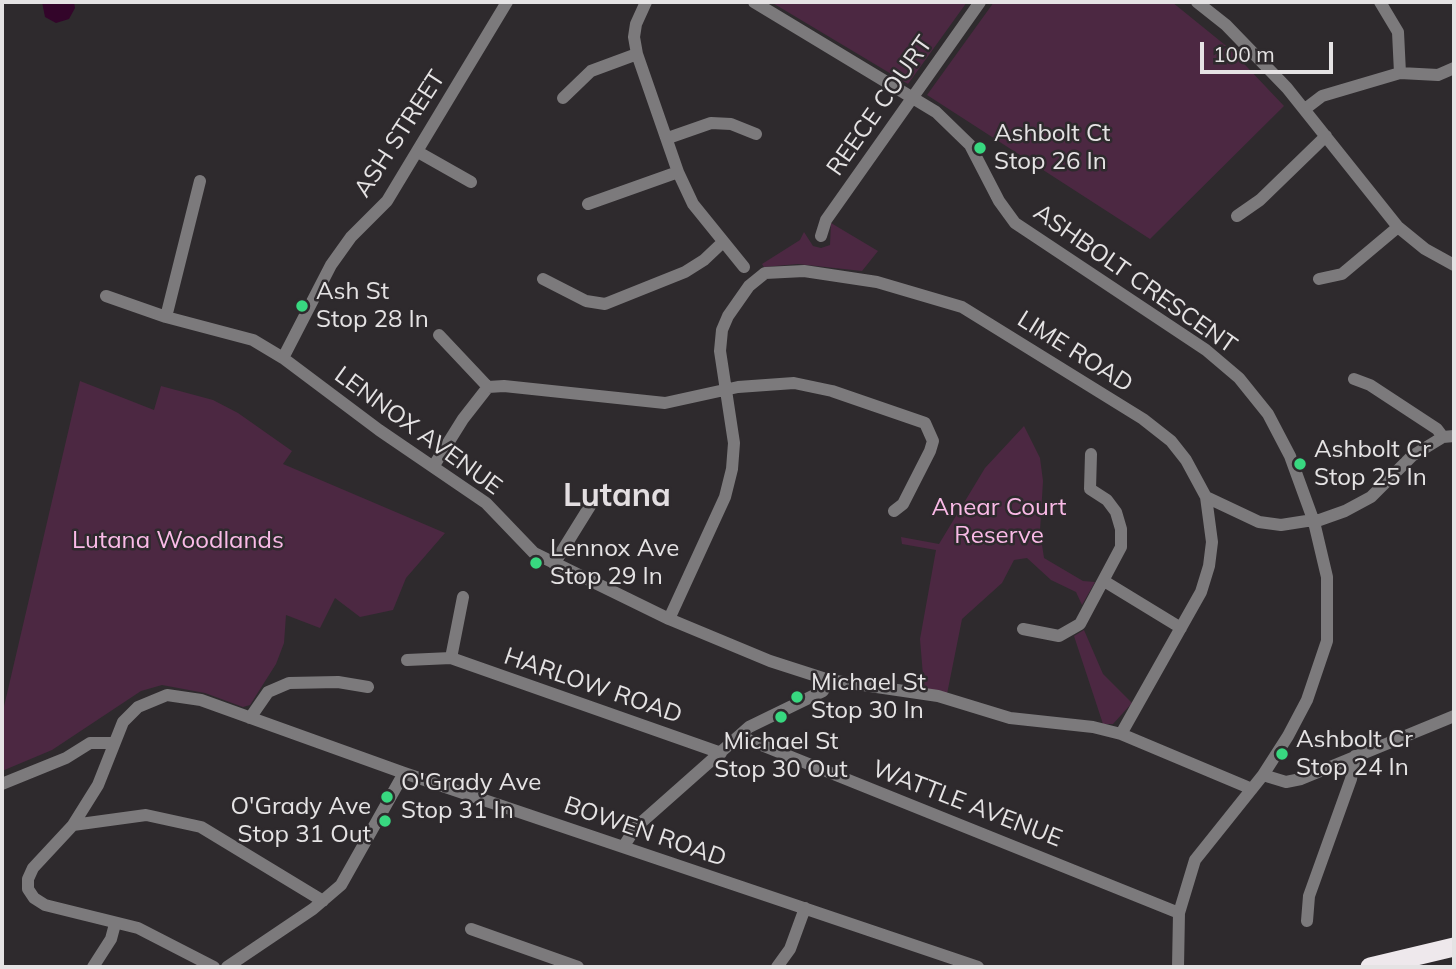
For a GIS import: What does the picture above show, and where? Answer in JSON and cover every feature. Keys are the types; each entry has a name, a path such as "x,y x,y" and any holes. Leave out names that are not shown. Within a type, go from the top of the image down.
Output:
{"highway":[{"path":"1370,967 1454,947"}],"street":[{"name":"ASH STREET","path":"284,358 331,265 351,237 387,201 507,2"},
{"path":"646,2 636,24 637,54 678,172 693,204 744,267"},
{"name":"ASHBOLT CRESCENT","path":"754,2 936,112 970,145 999,201 1015,223 1206,350 1239,378 1282,439 1313,521 1327,577 1327,641 1307,700 1263,775 1195,860 1180,913 1178,967"},
{"name":"REECE COURT","path":"821,236 826,220 980,2"},
{"path":"1197,2 1247,46 1305,109 1398,227 1425,249 1454,265"},
{"path":"1380,2 1398,32 1400,73"},
{"path":"563,98 591,71 637,54"},
{"path":"1305,109 1322,96 1400,73 1438,75 1454,68"},
{"path":"668,138 711,123 731,124 756,134"},
{"path":"1237,216 1260,200 1326,136"},
{"path":"418,152 471,182"},
{"path":"588,205 678,172"},
{"path":"166,317 200,181"},
{"path":"1319,279 1342,274 1398,227"},
{"path":"543,279 586,301 604,304 685,272 705,260 723,242"},
{"name":"LIME ROAD","path":"669,619 725,497 732,469 734,443 720,351 722,330 739,298 765,273 785,271 854,276 962,307 1132,412 1171,441 1186,460 1206,497 1212,542 1209,566 1201,592 1121,734"},
{"name":"LENNOX AVENUE","path":"106,296 166,317 253,340 284,358 486,503 534,553 669,619 770,661 830,680 938,696 1010,718 1093,727 1121,734 1252,789"},
{"path":"439,335 488,387"},
{"path":"1206,497 1259,522 1280,525 1313,521 1345,511 1371,497 1412,456 1448,436 1370,385 1354,379"},
{"path":"488,387 504,386 665,403 765,383 810,385 925,423 933,441 930,451 903,505 894,511"},
{"path":"433,467 488,387"},
{"path":"1023,629 1059,636 1080,624 1121,547 1121,529 1112,506 1090,489 1091,454"},
{"path":"554,564 590,506"},
{"path":"1104,581 1181,628"},
{"path":"451,659 463,597"},
{"name":"HARLOW ROAD","path":"407,660 451,659 720,753"},
{"path":"624,846 635,828 739,736 761,720 823,691 830,680"},
{"path":"250,718 268,692 289,683 338,682 368,687"},
{"name":"BOWEN ROAD","path":"116,923 45,905 34,898 28,889 28,878 33,868 73,825 98,785 123,722 138,707 167,695 192,698 404,773 978,967"},
{"path":"1263,775 1292,781 1454,716"},
{"name":"WATTLE AVENUE","path":"739,736 1180,913"},
{"path":"2,784 66,758 90,743 113,743"},
{"path":"1307,921 1309,896 1351,779 1355,756"},
{"path":"227,967 323,901 341,885 404,773"},
{"path":"73,825 146,815 201,827 323,901"},
{"path":"777,967 790,948 805,908"},
{"path":"93,967 111,939 116,923 138,928 214,967"},
{"path":"471,929 578,967"},
{"name":"ASHBOLT CRESCENT","path":"1178,947 1185,967"}],"green space":[{"path":"771,2 967,2 908,84"},
{"path":"994,2 1172,2 1230,49 1284,106 1150,239 927,95"},
{"path":"831,223 878,251 862,271 798,264 764,267 762,264 800,240 804,232 813,246 821,248 830,245"},
{"name":"Lutana Woodlands","path":"80,381 154,410 161,386 213,400 238,413 292,451 283,464 445,533 406,578 393,610 360,617 335,598 320,628 286,615 284,643 276,664 250,705 243,707 205,693 162,685 141,691 52,750 2,771 2,715"},
{"name":"Anear Court Reserve","path":"1024,426 1040,458 1043,481 1040,531 1044,558 1083,581 1095,582 1082,605 1076,592 1051,580 1027,558 1014,560 1002,583 962,619 947,694 924,688 920,639 936,550 902,544 901,537 939,544 985,468"},
{"path":"1084,630 1103,674 1132,703 1113,724 1103,724 1074,636"}],"shaded area":[{"path":"42,2 74,2 75,8 69,19 56,23 45,17"}],"place":[{"name":"Ashbolt Ct Stop 26 In","path":"980,148"},
{"name":"Ash St Stop 28 In","path":"302,306"},
{"name":"Ashbolt Cr Stop 25 In","path":"1300,464"},
{"name":"Lennox Ave Stop 29 In","path":"536,563"},
{"name":"Michael St Stop 30 In","path":"797,697"},
{"name":"Michael St Stop 30 Out","path":"781,717"},
{"name":"Ashbolt Cr Stop 24 In","path":"1282,754"},
{"name":"O'Grady Ave Stop 31 In","path":"387,797"},
{"name":"O'Grady Ave Stop 31 Out","path":"385,821"}],"district":[{"name":"Lutana","path":"617,496"}]}
